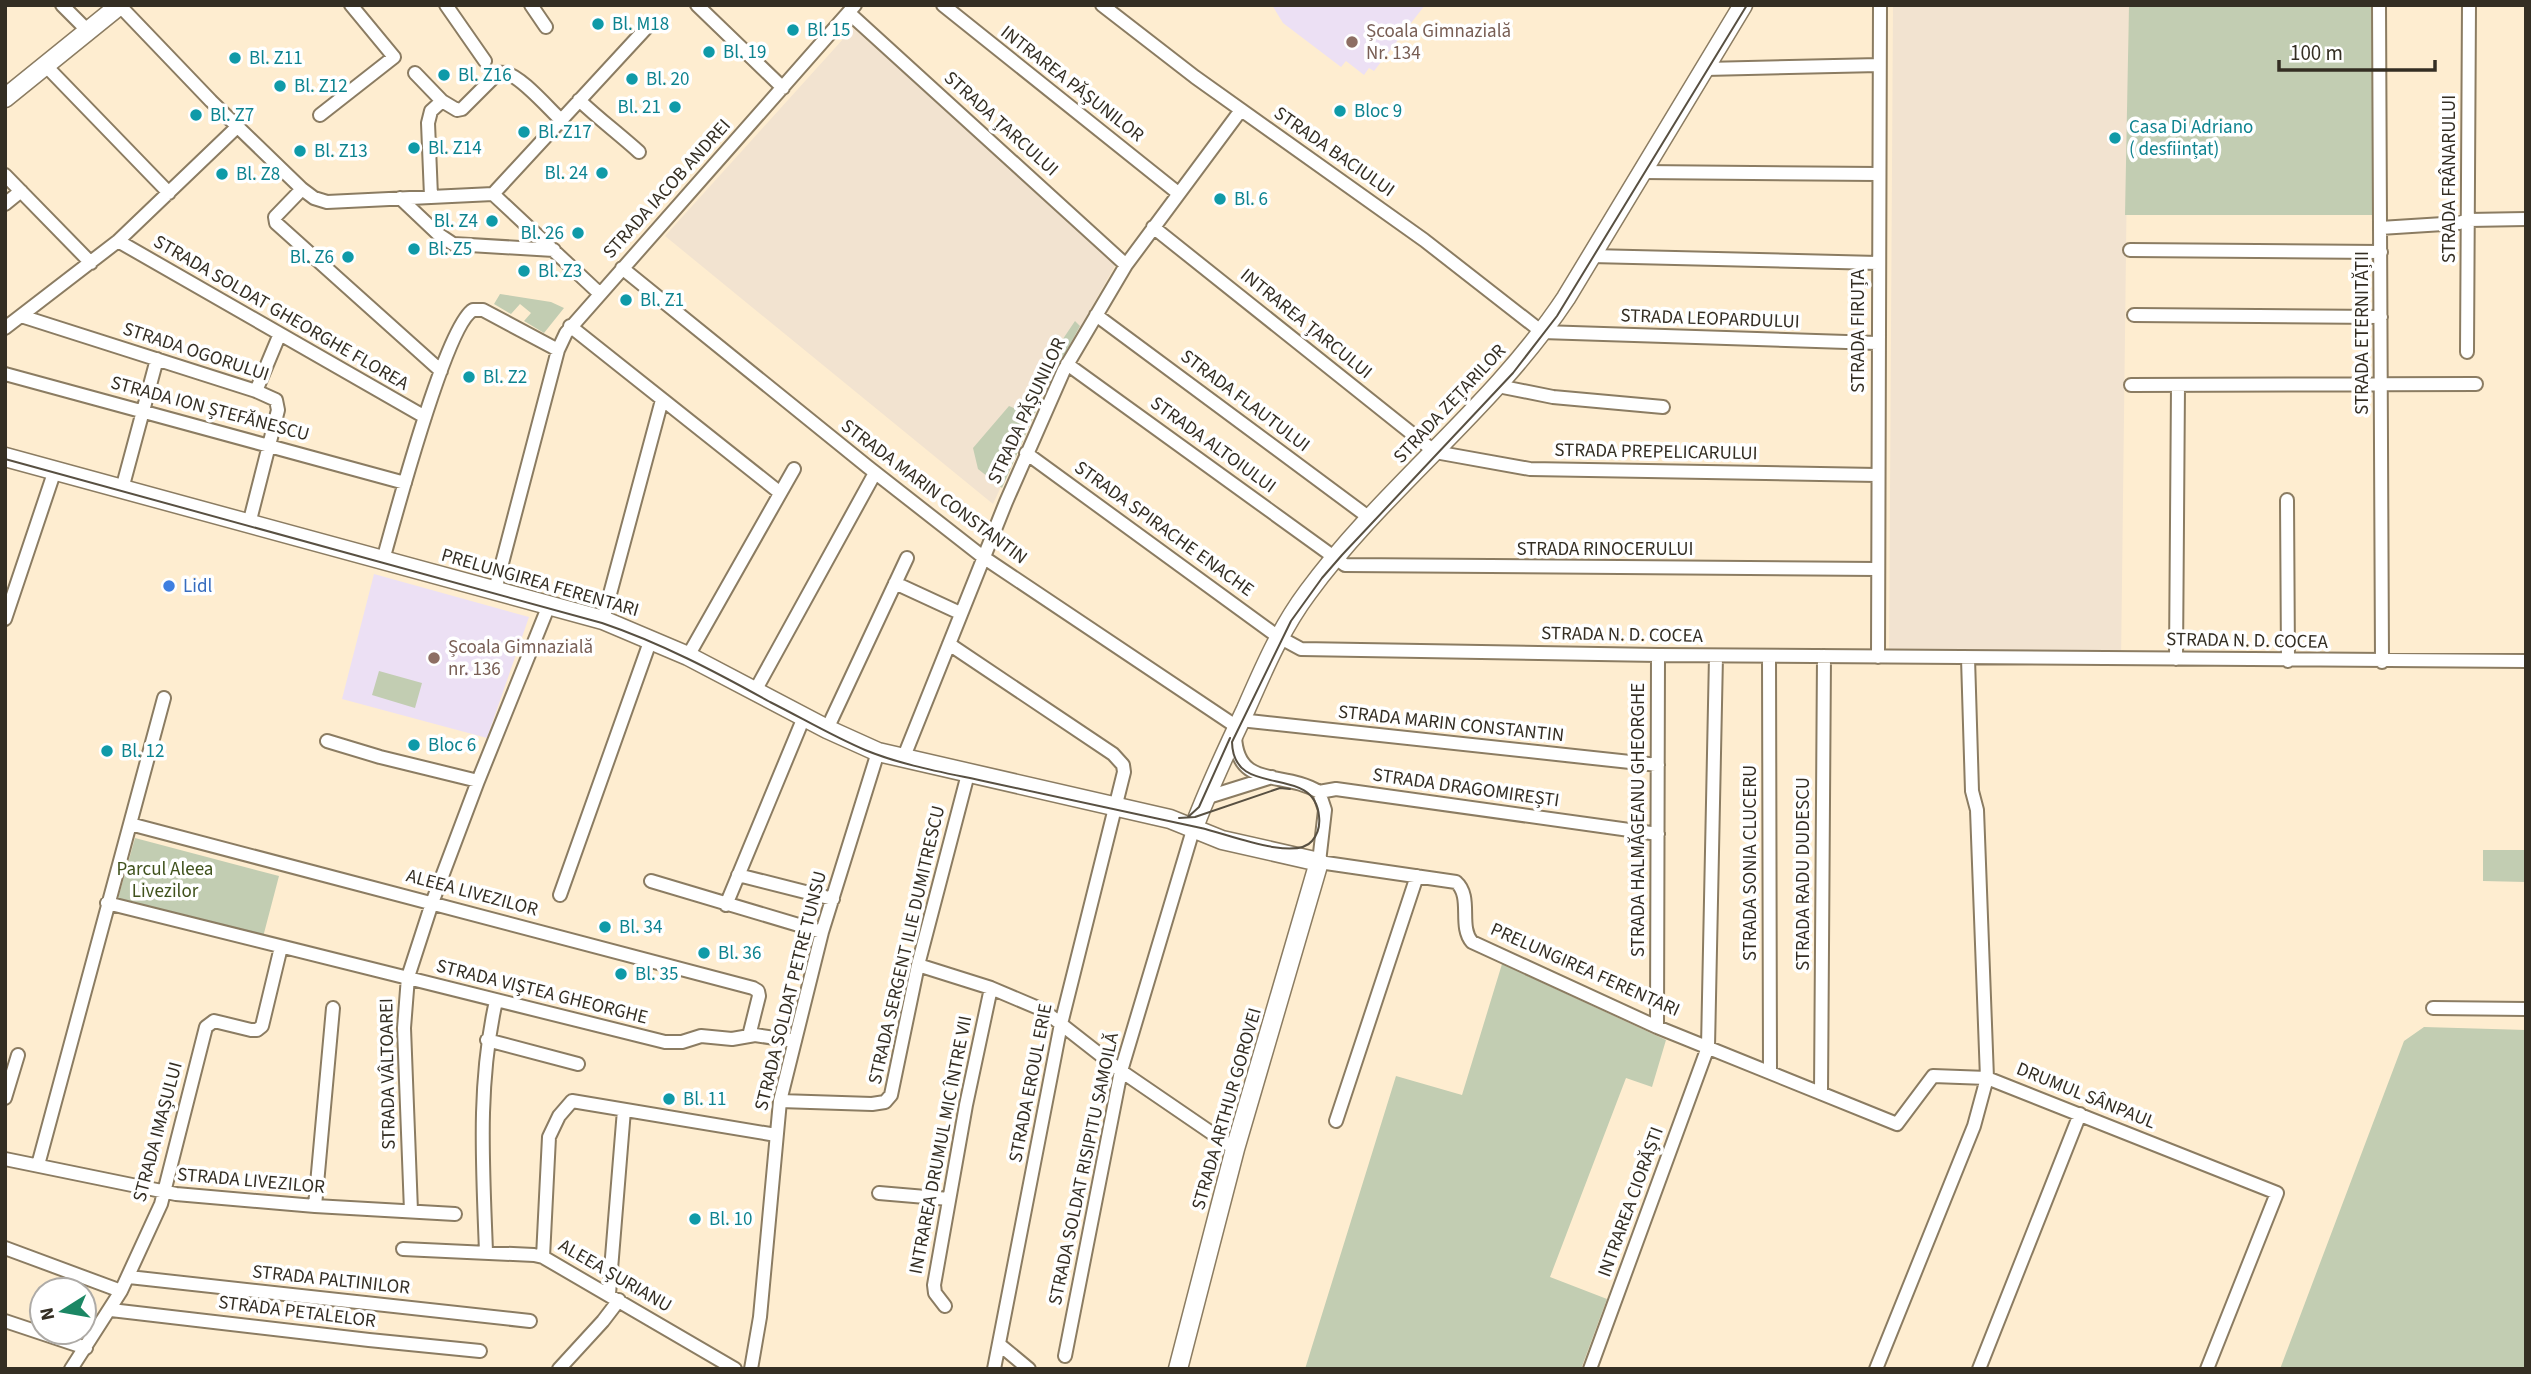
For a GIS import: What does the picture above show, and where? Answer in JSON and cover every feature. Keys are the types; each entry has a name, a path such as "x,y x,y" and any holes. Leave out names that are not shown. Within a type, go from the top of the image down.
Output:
{"main road":[{"name":"STRADA ZEȚARILOR","path":"1193,830 1278,637 1301,600 1335,558 1498,386 1542,332 1743,5"},
{"path":"8,92 47,67 120,6"},
{"name":"PRELUNGIREA FERENTARI","path":"5,457 603,620 688,656 827,729 878,752 1170,819 1193,830 1250,848 1319,862"},
{"path":"1170,819 1191,810 1205,798"},
{"name":"STRADA ARTHUR GOROVEI","path":"1178,1369 1235,1149 1319,862"}],"street":[{"path":"62,5 89,32"},
{"path":"320,115 394,57 351,5"},
{"path":"446,5 485,61"},
{"path":"531,5 546,27"},
{"path":"697,5 783,88"},
{"name":"INTRAREA PĂȘUNILOR","path":"943,5 1178,192"},
{"name":"STRADA BACIULUI","path":"1102,5 1241,110 1435,248 1542,332"},
{"name":"STRADA FIRUȚA","path":"1878,657 1880,5"},
{"name":"STRADA ETERNITĂȚII","path":"2379,5 2382,662"},
{"name":"STRADA FRÂNARULUI","path":"2467,352 2469,5"},
{"path":"120,6 237,127 314,198 327,202 493,194 599,293"},
{"name":"STRADA IACOB ANDREI","path":"495,590 558,350 570,326 852,9"},
{"name":"STRADA ȚARCULUI","path":"852,9 1126,265"},
{"path":"493,194 649,26"},
{"path":"1705,69 1879,65"},
{"path":"47,67 169,193"},
{"path":"415,73 451,108 462,109 495,76 508,73 518,79 561,120"},
{"path":"579,100 609,129 639,152"},
{"path":"430,196 428,122 431,111 442,101"},
{"name":"STRADA PĂȘUNILOR","path":"904,759 983,557 1067,364 1126,265 1241,110"},
{"path":"5,328 118,242 237,127"},
{"path":"1642,172 1878,174"},
{"path":"5,175 91,263"},
{"path":"302,189 275,216 276,223 440,371"},
{"path":"5,204 21,191"},
{"path":"400,198 438,234 453,244 554,250"},
{"path":"2380,228 2459,223 2468,220 2526,219"},
{"name":"INTRAREA ȚARCULUI","path":"1153,227 1435,452"},
{"name":"STRADA SOLDAT GHEORGHE FLOREA","path":"118,242 425,417"},
{"path":"2130,250 2381,252"},
{"path":"1591,256 1878,263"},
{"name":"STRADA MARIN CONSTANTIN","path":"622,268 983,557 1237,726 1658,765"},
{"path":"383,560 425,417 460,323 473,310 489,313 558,350"},
{"name":"STRADA FLAUTULUI","path":"1096,315 1371,519"},
{"path":"2134,315 2381,317"},
{"name":"STRADA OGORULUI","path":"21,316 272,397 278,403 249,524"},
{"path":"570,326 779,492"},
{"name":"STRADA LEOPARDULUI","path":"1542,332 1877,343"},
{"path":"256,391 279,336"},
{"path":"122,489 158,359"},
{"name":"STRADA ALTOIULUI","path":"1067,364 1335,558"},
{"name":"STRADA ION ȘTEFĂNESCU","path":"5,374 405,482"},
{"path":"2131,385 2476,384"},
{"path":"2176,659 2178,385"},
{"path":"1498,386 1553,397 1663,407"},
{"path":"603,620 662,400"},
{"name":"STRADA PREPELICARULUI","path":"1435,452 1530,469 1877,475"},
{"name":"STRADA SPIRACHE ENACHE","path":"1026,453 1278,637"},
{"path":"688,656 794,469"},
{"path":"5,620 55,470"},
{"path":"755,691 875,473"},
{"path":"2287,500 2288,661"},
{"path":"827,729 907,558"},
{"name":"STRADA RINOCERULUI","path":"1335,558 1352,567 1877,569"},
{"path":"895,583 960,613"},
{"name":"STRADA VÂLTOAREI","path":"411,1212 404,1028 408,977 432,903 478,781 549,605"},
{"name":"STRADA N. D. COCEA","path":"1278,637 1296,647 1324,650 1716,656 2526,661"},
{"path":"560,895 651,639"},
{"name":"STRADA EROUL ERIE","path":"949,644 1119,759 1124,772 1061,1024 994,1369"},
{"name":"STRADA HALMĂGEANU GHEORGHE","path":"1657,1027 1658,655"},
{"name":"INTRAREA CIORĂȘTI","path":"1590,1369 1708,1047 1716,656"},
{"name":"STRADA SONIA CLUCERU","path":"1769,656 1769,1071"},
{"name":"STRADA RADU DUDESCU","path":"1821,1093 1824,656"},
{"path":"1876,1369 1974,1126 1987,1077 1977,810 1972,791 1968,658"},
{"path":"38,1165 163,698"},
{"path":"726,905 804,717"},
{"name":"STRADA DRAGOMIREȘTI","path":"1237,726 1237,754 1251,771 1298,782 1319,792 1336,789 1658,834"},
{"path":"327,741 478,781"},
{"name":"STRADA SOLDAT PETRE TUNSU","path":"751,1369 760,1317 780,1101 822,932 878,752"},
{"name":"STRADA SERGENT ILIE DUMITRESCU","path":"780,1101 872,1104 889,1100 918,965 968,774"},
{"path":"1205,798 1272,777"},
{"path":"1319,792 1325,810 1319,862"},
{"name":"ALEEA LIVEZILOR","path":"130,824 753,988 758,991 759,996 749,1036"},
{"name":"STRADA SOLDAT RISIPITU SAMOILĂ","path":"1065,1356 1121,1071 1193,830"},
{"name":"PRELUNGIREA FERENTARI","path":"1319,862 1451,881 1460,885 1464,895 1466,930 1472,942 1657,1027 1897,1124"},
{"path":"738,875 833,899"},
{"path":"1336,1121 1417,876"},
{"path":"651,881 822,932"},
{"path":"107,903 281,947"},
{"name":"STRADA VIȘTEA GHEORGHE","path":"281,947 665,1042 682,1042 701,1035 723,1039 771,1036 794,1041"},
{"name":"STRADA IMAȘULUI","path":"71,1369 111,1310 165,1192 206,1027 214,1021 251,1030 262,1026 281,947"},
{"path":"918,965 991,988 1043,1010 1121,1071 1235,1149"},
{"name":"INTRAREA DRUMUL MIC ÎNTRE VII","path":"945,1306 935,1293 934,1285 966,1105 991,988"},
{"path":"486,1252 482,1121 487,1040 496,1001"},
{"path":"2433,1007 2526,1009"},
{"path":"315,1206 333,1008"},
{"path":"487,1040 578,1064"},
{"path":"5,1097 18,1055"},
{"name":"DRUMUL SÂNPAUL","path":"1897,1124 1933,1076 1987,1077 2277,1193 2207,1369"},
{"name":"ALEEA ȘURIANU","path":"624,1111 572,1101 558,1116 549,1137 543,1257 735,1369"},
{"path":"559,1369 603,1321 614,1297 624,1111 776,1135"},
{"path":"1979,1369 2080,1114"},
{"name":"STRADA LIVEZILOR","path":"5,1159 165,1192 315,1206 455,1214"},
{"path":"879,1193 949,1199"},
{"path":"5,1248 121,1291"},
{"path":"403,1249 543,1257"},
{"name":"STRADA PALTINILOR","path":"128,1277 530,1321"},
{"name":"STRADA PETALELOR","path":"111,1310 480,1351"},
{"path":"5,1321 86,1348"},
{"path":"1000,1345 1029,1369"}],"shaded area":[{"name":"Școala Gimnazială Nr. 134","path":"1272,5 1425,5 1374,71 1369,68 1364,75 1346,61 1341,67 1283,23"},
{"path":"1893,5 2129,5 2121,664 1889,661"},
{"path":"853,28 1117,262 1045,391 993,504 665,236"},
{"name":"Școala Gimnazială nr. 136","path":"374,574 529,617 487,738 342,699"}],"green space":[{"path":"2129,5 2373,5 2373,215 2125,215"},
{"path":"500,294 551,302 564,308 544,333 524,321 531,313 520,304 511,314 494,304"},
{"path":"1075,321 1080,326 1045,391 1002,488 978,469 973,448 1009,406 1016,409"},
{"path":"379,671 422,683 415,708 372,695"},
{"name":"Parcul Aleea Livezilor","path":"135,838 279,876 263,937 117,902"},
{"path":"2483,850 2526,850 2526,882 2483,881"},
{"path":"1502,964 1666,1040 1652,1087 1626,1078 1550,1277 1607,1299 1581,1369 1305,1369 1396,1076 1462,1095"},
{"path":"2424,1027 2526,1030 2526,1369 2280,1369 2404,1041"}],"tram line":[{"path":"5,459 602,623 667,649 841,739 895,760 1201,828 1259,844 1291,849 1303,847 1312,841 1318,829 1319,816 1314,800 1303,790 1290,784 1245,771 1236,760 1232,742 1291,621 1342,555 1513,373 1557,316 1747,5"},
{"path":"1188,817 1199,807 1230,738"},
{"path":"1179,818 1195,817 1280,788 1290,789"}],"place":[{"name":"Bl. M18","path":"598,24"},
{"name":"Bl. 15","path":"793,30"},
{"name":"Școala Gimnazială Nr. 134","path":"1352,42"},
{"name":"Bl. 19","path":"709,52"},
{"name":"Bl. Z11","path":"235,58"},
{"name":"Bl. Z16","path":"444,75"},
{"name":"Bl. 20","path":"632,79"},
{"name":"Bl. Z12","path":"280,86"},
{"name":"Bl. 21","path":"675,107"},
{"name":"Bloc 9","path":"1340,111"},
{"name":"Bl. Z7","path":"196,115"},
{"name":"Bl. Z17","path":"524,132"},
{"name":"Casa Di Adriano ( desființat)","path":"2115,138"},
{"name":"Bl. Z14","path":"414,148"},
{"name":"Bl. Z13","path":"300,151"},
{"name":"Bl. 24","path":"602,173"},
{"name":"Bl. Z8","path":"222,174"},
{"name":"Bl. 6","path":"1220,199"},
{"name":"Bl. Z4","path":"492,221"},
{"name":"Bl. 26","path":"578,233"},
{"name":"Bl. Z5","path":"414,249"},
{"name":"Bl. Z6","path":"348,257"},
{"name":"Bl. Z3","path":"524,271"},
{"name":"Bl. Z1","path":"626,300"},
{"name":"Bl. Z2","path":"469,377"},
{"name":"Lidl","path":"169,586"},
{"name":"Școala Gimnazială nr. 136","path":"434,658"},
{"name":"Bloc 6","path":"414,745"},
{"name":"Bl. 12","path":"107,751"},
{"name":"Bl. 34","path":"605,927"},
{"name":"Bl. 36","path":"704,953"},
{"name":"Bl. 35","path":"621,974"},
{"name":"Bl. 11","path":"669,1099"},
{"name":"Bl. 10","path":"695,1219"}]}
